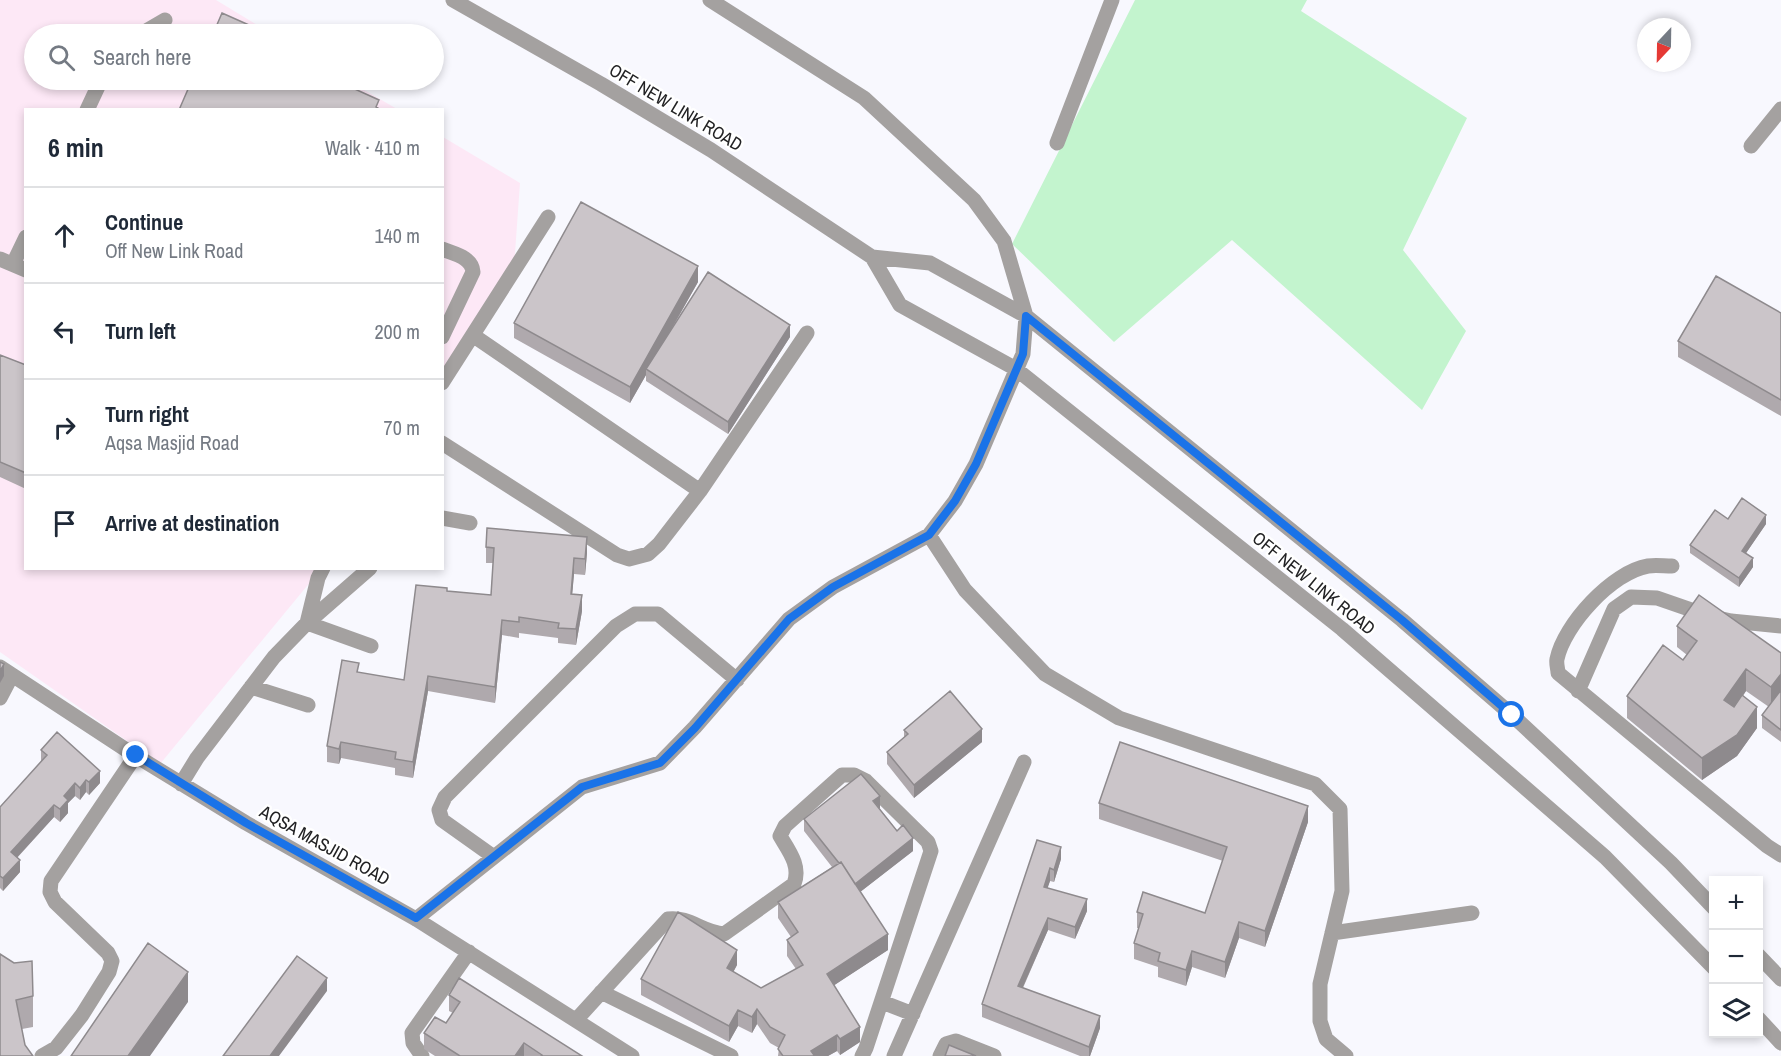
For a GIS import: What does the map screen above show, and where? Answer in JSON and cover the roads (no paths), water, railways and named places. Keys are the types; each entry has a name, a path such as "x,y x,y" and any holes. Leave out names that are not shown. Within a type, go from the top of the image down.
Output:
{"street":[{"name":"OFF NEW LINK ROAD","path":"453,0 711,150 872,257 900,304 1016,369 1342,629 1605,857 1709,964"},
{"path":"416,918 582,787 660,763 695,728 789,619 833,587 929,535 955,501 976,464 1023,354 1026,316 1004,241 974,200 864,98 710,0"},
{"path":"1057,143 1112,0"},
{"path":"158,24 165,20"},
{"path":"88,108 96,90"},
{"path":"1751,146 1781,109"},
{"path":"444,380 548,217"},
{"path":"13,264 24,241"},
{"path":"444,250 469,261 472,272 444,333"},
{"name":"OFF NEW LINK ROAD","path":"872,257 930,262 1026,316 1402,620 1520,723 1671,863 1709,904"},
{"path":"444,444 617,555 629,559 648,554 659,544 700,491 807,333"},
{"path":"474,336 700,491"},
{"path":"444,518 470,523"},
{"path":"929,535 965,590 1045,674 1119,718 1315,784 1340,809 1342,891 1320,984 1320,1021 1326,1039 1346,1056"},
{"path":"1672,566 1648,566 1627,575 1602,591 1567,635 1556,661 1558,673 1767,846 1781,855"},
{"path":"307,623 322,570"},
{"path":"181,784 197,758 274,657 307,623 368,570"},
{"path":"1578,691 1614,609 1631,597 1657,597 1709,616 1731,621 1781,626"},
{"path":"494,857 442,820 439,810 445,797 616,626 635,614 658,614 737,680"},
{"path":"307,623 371,646"},
{"path":"0,698 6,671"},
{"name":"AQSA MASJID ROAD","path":"6,671 181,784 416,918 632,1056"},
{"path":"251,687 308,705"},
{"path":"42,1056 56,1048 82,1015 109,972 112,961 108,953 55,902 50,892 51,881 136,755"},
{"path":"894,1056 1024,762"},
{"path":"576,1020 668,919 679,917 712,933 724,934 794,884 798,874 796,864 780,836 785,826 842,775 854,775 866,781 928,842 931,851 862,1056"},
{"path":"1332,933 1472,914"},
{"path":"422,1056 413,1043 412,1033 468,952"},
{"path":"1763,960 1781,979"},
{"path":"602,992 731,1056"},
{"path":"882,1002 913,1014"},
{"path":"1763,1023 1781,1043"},
{"path":"940,1056 946,1044 956,1041 994,1056"}]}
